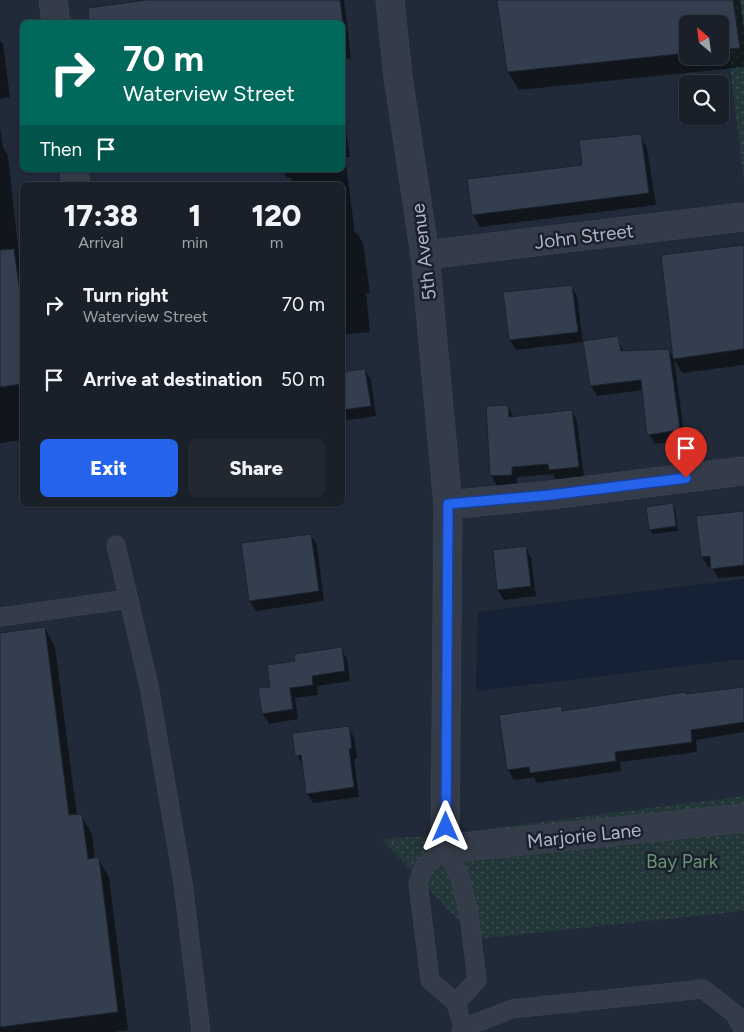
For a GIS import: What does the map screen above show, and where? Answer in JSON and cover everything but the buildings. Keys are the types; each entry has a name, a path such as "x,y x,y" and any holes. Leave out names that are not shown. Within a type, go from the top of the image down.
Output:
{"street":[{"path":"53,0 56,20"},
{"name":"5th Avenue","path":"390,0 398,77 425,254 448,504 445,838"},
{"name":"John Street","path":"425,254 743,217"},
{"path":"448,504 550,495 744,471"},
{"name":"Marjorie Lane","path":"445,838 744,818"}],"lane":[{"path":"116,545 149,686 183,882 201,1032"},
{"path":"0,617 128,598"},
{"path":"445,838 460,877 469,915 477,980 456,1003"},
{"path":"445,838 424,867 418,883 430,980 456,1003 462,1030 512,1009 702,989 735,1014 744,1031"}],"green space":[{"path":"722,0 744,0 744,181 729,58 729,15 724,15"},
{"name":"Bay Park","path":"744,796 744,911 477,939 381,839 440,835"}],"water":[{"path":"744,579 744,659 476,691 478,612"}],"route":[{"path":"446,827 448,504 550,495 686,478"}]}
